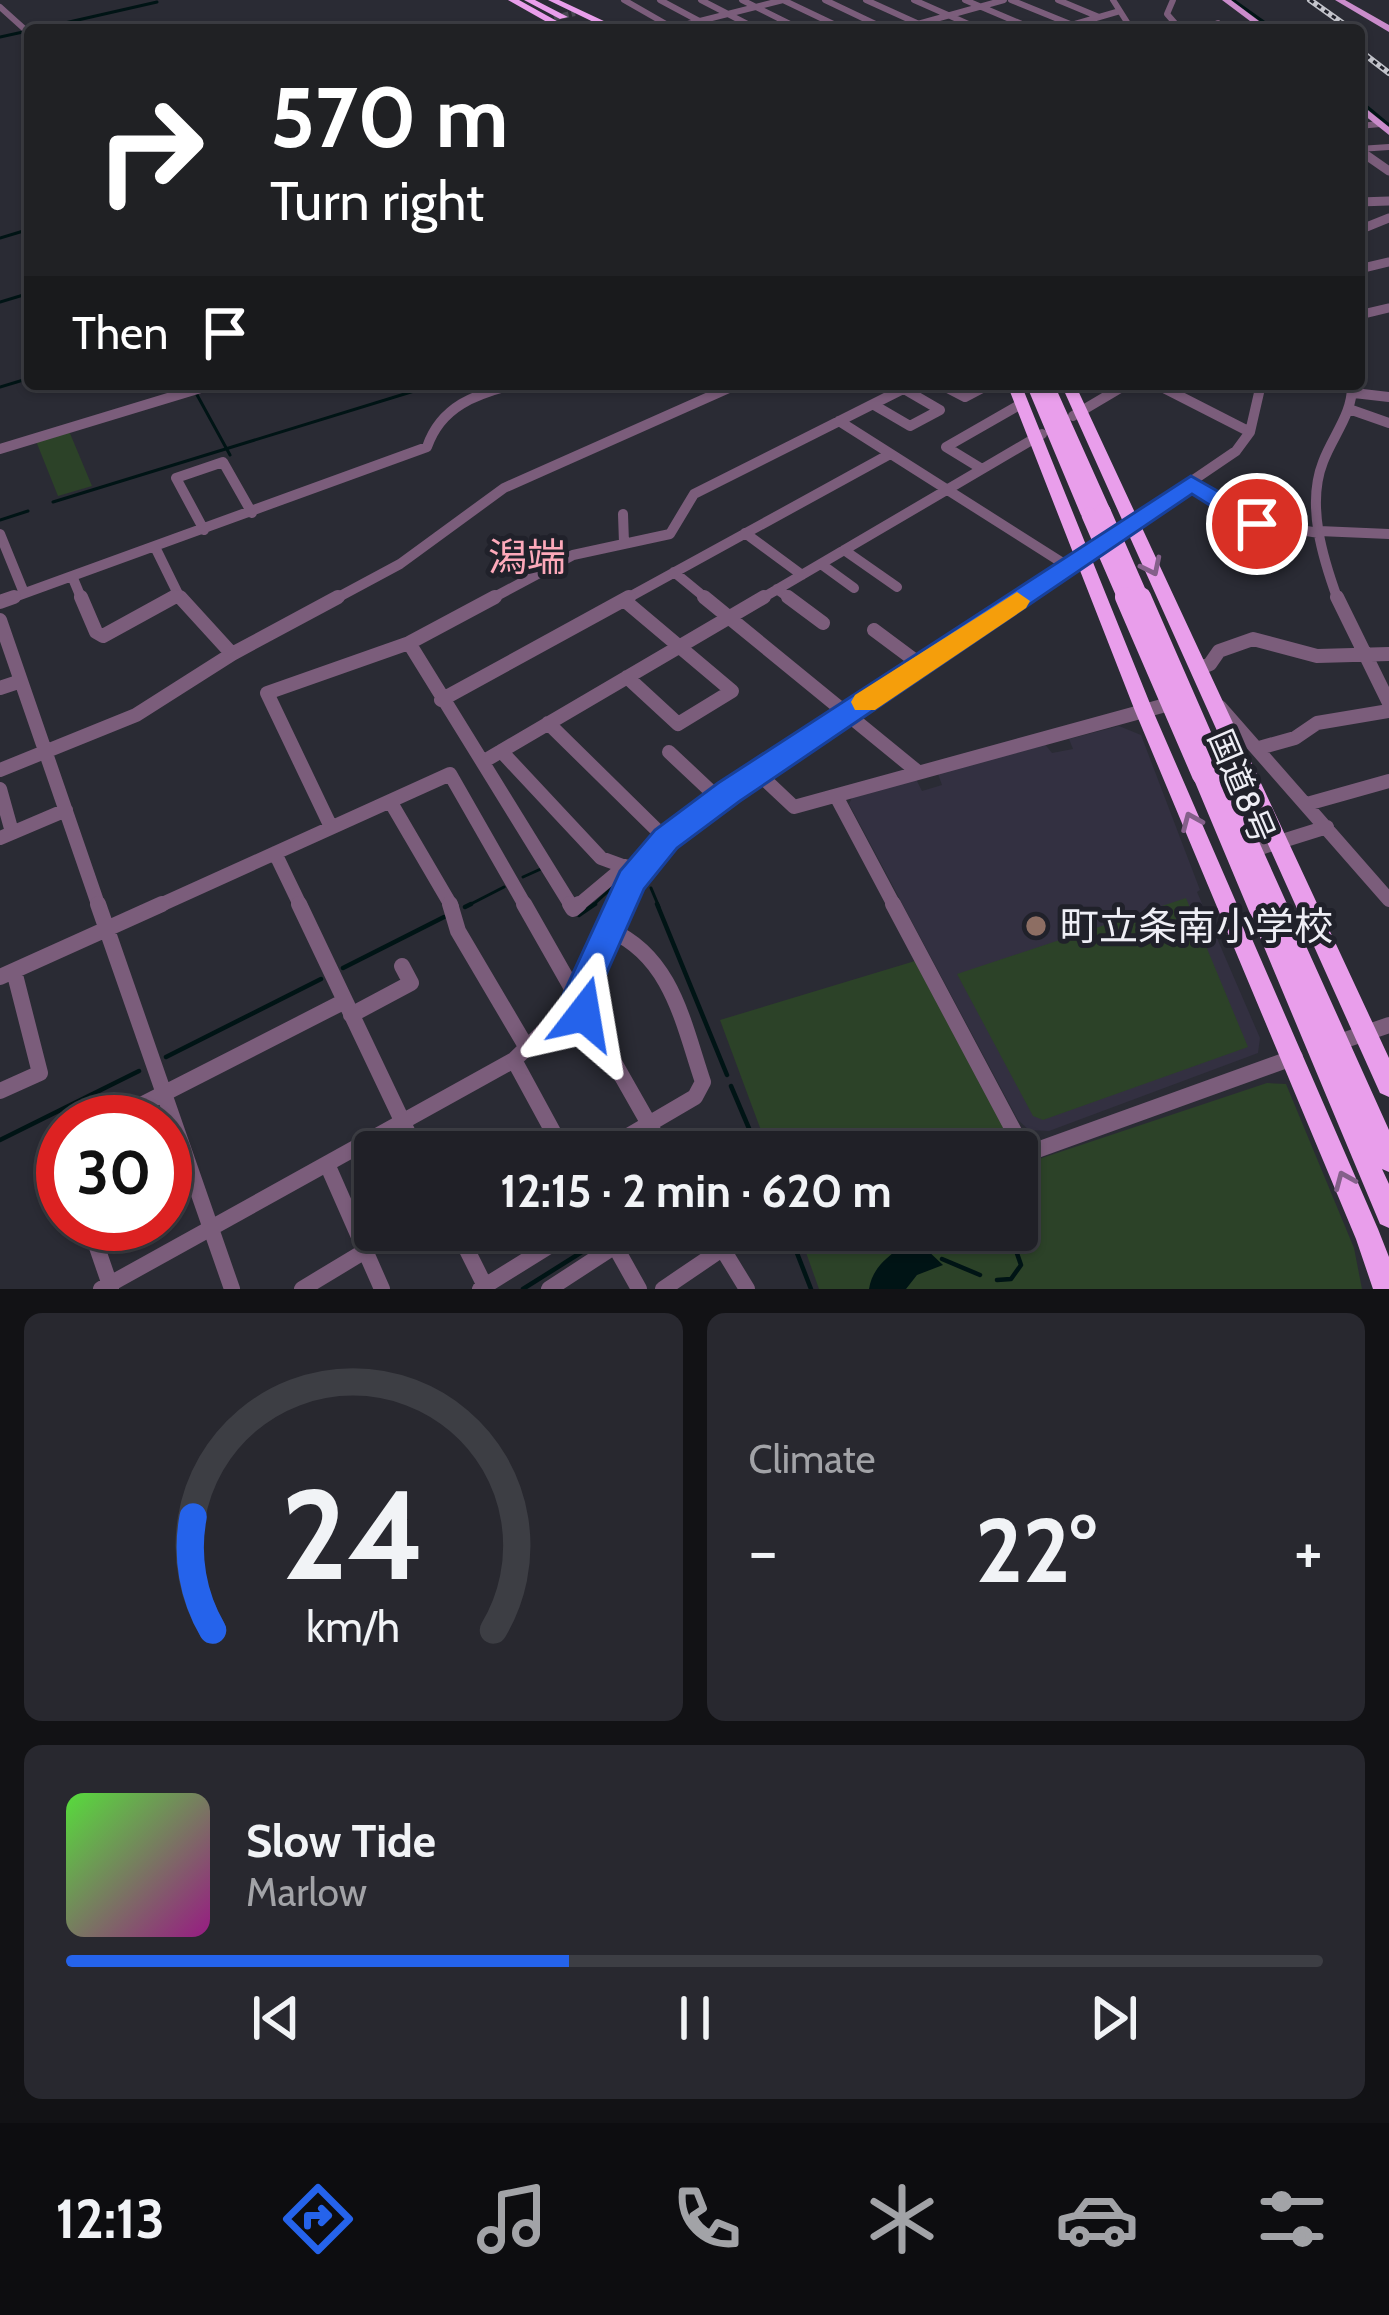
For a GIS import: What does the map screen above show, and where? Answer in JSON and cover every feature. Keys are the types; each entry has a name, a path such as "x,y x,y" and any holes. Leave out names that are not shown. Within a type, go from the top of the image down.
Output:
{"highway":[{"path":"512,0 596,24"},
{"path":"527,0 573,24"},
{"path":"539,0 587,24"},
{"path":"559,1 566,24"},
{"name":"国道8号","path":"1049,390 1096,513 1210,774 1389,1159"},
{"path":"1070,390 1077,414 1200,668 1207,698 1357,1036 1389,1085"},
{"path":"1023,391 1076,562 1153,708 1387,1289"},
{"name":"国道8号","path":"1023,391 1096,513"},
{"name":"国道8号","path":"1210,774 1389,1215"}],"main road":[{"path":"1226,0 1260,24"},
{"path":"1340,0 1389,29"}],"street":[{"path":"623,0 667,24"},
{"path":"660,0 705,24"},
{"path":"701,0 747,24"},
{"path":"742,0 790,24"},
{"path":"689,24 783,0 833,24"},
{"path":"824,0 878,24"},
{"path":"866,0 919,24 1007,0 1070,24"},
{"path":"914,0 969,24"},
{"path":"965,0 1021,24"},
{"path":"1058,0 1101,17"},
{"path":"1071,5 1089,0"},
{"path":"1113,0 1128,24"},
{"path":"0,7 24,29"},
{"path":"1076,24 1120,11"},
{"path":"0,449 194,390"},
{"path":"0,602 427,447 432,424 463,401 493,390"},
{"path":"0,770 136,715 232,653 400,564 504,488 724,390"},
{"path":"331,827 267,693 335,666 350,668 409,643 573,555 670,534 694,494 901,390"},
{"path":"874,405 910,426 940,410 913,390"},
{"path":"952,390 965,397 979,390"},
{"path":"1077,414 1117,390"},
{"path":"1168,390 1250,433"},
{"path":"409,643 573,909 719,799 1236,451 1250,433 1260,390"},
{"path":"1259,748 1295,738 1317,723 1389,707 1360,653 1319,532 1313,493 1353,390"},
{"path":"982,469 946,447 1023,391"},
{"path":"1349,409 1389,423"},
{"path":"839,421 1076,562"},
{"path":"486,760 1038,436"},
{"path":"442,700 890,454"},
{"path":"204,530 176,478 223,462 252,512"},
{"path":"1191,483 1257,524 1389,534"},
{"path":"623,514 624,542"},
{"path":"745,533 802,575"},
{"path":"0,534 24,593"},
{"path":"155,547 192,616 232,653"},
{"path":"844,550 897,587"},
{"path":"821,563 854,587"},
{"path":"674,572 918,772"},
{"path":"72,576 96,632 103,636 178,595"},
{"path":"778,589 824,623"},
{"path":"624,600 732,691 678,724 627,677"},
{"path":"0,620 232,1289"},
{"path":"874,630 921,665"},
{"path":"1200,668 1210,664 1219,651 1253,639 1318,656 1389,654"},
{"path":"0,688 21,681"},
{"path":"1207,698 1259,748 1389,900"},
{"path":"758,773 794,807 1153,708"},
{"path":"548,723 666,839"},
{"path":"500,751 601,858 632,869"},
{"path":"668,752 719,799"},
{"path":"0,1091 40,1072 7,974 450,774 653,1131"},
{"path":"1307,804 1389,781"},
{"path":"0,789 6,835 65,810"},
{"path":"836,796 1026,1154 1296,1056"},
{"path":"390,801 454,911 458,932 521,1054 553,1131"},
{"path":"1270,844 1327,827"},
{"path":"275,853 406,1131"},
{"path":"97,1251 107,1288 521,1054 579,997 632,869"},
{"path":"610,931 623,934 659,962 703,1082 695,1097 638,1131"},
{"path":"163,1094 411,983 402,966"},
{"path":"1357,1036 1389,1025"},
{"path":"326,1164 354,1226"},
{"path":"302,1289 365,1251 382,1289"},
{"path":"467,1251 483,1287 541,1251"},
{"path":"549,1289 596,1251"},
{"path":"617,1251 638,1289"},
{"path":"663,1289 719,1251"},
{"path":"723,1251 746,1289"}],"shaded area":[{"path":"1119,726 1141,735 1197,892 1260,1038 1258,1053 1049,1131 1029,1130 1018,1120 849,804 852,798 916,779 922,791 942,785 938,774 1044,743 1052,753 1073,749 1069,739"},
{"path":"896,1251 928,1251 943,1265 917,1275 906,1289 869,1289 885,1260"}],"green space":[{"path":"69,431 92,486 58,496 36,441"},
{"path":"1186,898 1248,1047 1043,1120 1033,1116 957,974"},
{"path":"915,961 1006,1131 761,1131 720,1020"},
{"path":"1267,1083 1286,1084 1354,1248 1362,1289 819,1289 805,1251 1038,1251 1038,1159"}],"waterway":[{"path":"1233,0 1267,24"},
{"path":"60,24 157,2"},
{"path":"0,37 23,32"},
{"path":"1365,105 1389,125"},
{"path":"0,238 24,231"},
{"path":"0,302 24,295"},
{"path":"0,387 24,380"},
{"path":"227,449 417,390"},
{"path":"196,393 227,449"},
{"path":"53,502 227,449"},
{"path":"227,449 230,455"},
{"path":"0,520 28,511"},
{"path":"523,877 543,868"},
{"path":"592,906 617,883"},
{"path":"471,904 465,907 504,887"},
{"path":"651,888 659,907"},
{"path":"657,904 727,1075"},
{"path":"579,915 592,906"},
{"path":"343,968 444,917"},
{"path":"166,1057 321,979"},
{"path":"0,1140 139,1071"},
{"path":"731,1086 750,1131"},
{"path":"523,1289 583,1251"},
{"path":"796,1251 811,1289"},
{"path":"997,1280 1011,1279 1021,1265 1016,1251"},
{"path":"942,1259 980,1275"}],"tunnel":[{"path":"554,18 575,13"}],"railway":[{"path":"1310,0 1344,24"},
{"path":"1365,55 1389,73"}],"slow traffic":[{"path":"865,702 1017,601"}],"place":[{"name":"町立条南小学校","path":"1036,926"}],"district":[{"name":"潟端","path":"527,557"}],"route":[{"path":"584,1014 579,997 632,881 666,839 729,792 1191,483 1257,524"}]}
